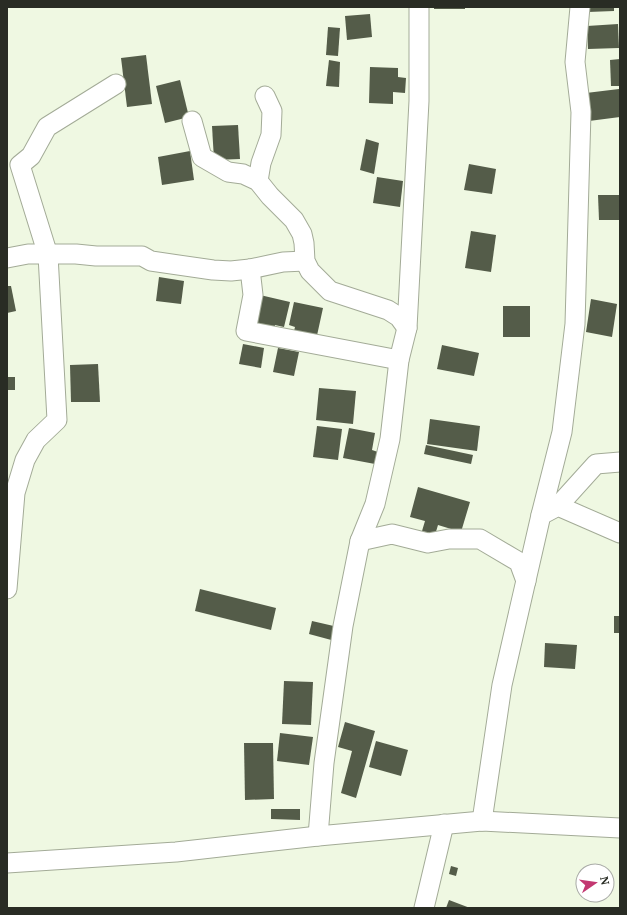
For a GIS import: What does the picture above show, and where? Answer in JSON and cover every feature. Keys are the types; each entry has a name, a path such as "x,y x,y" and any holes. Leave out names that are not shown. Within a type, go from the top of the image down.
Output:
{"street":[{"path":"318,836 324,763 342,626 360,542 375,504 390,438 399,360 407,328 419,101 419,7"},
{"path":"482,821 502,685 541,515 562,432 575,324 581,112 575,62 580,7"},
{"path":"7,589 15,493 25,460 36,440 57,420 48,255 20,165 31,156 47,127 116,84"},
{"path":"258,181 261,163 271,135 272,111 265,96"},
{"path":"192,121 202,157 228,172 243,174 258,181 270,196 294,220 302,234 305,262 310,271 330,290 388,310 399,317 407,328"},
{"path":"7,258 28,254 142,256 151,261 213,270 231,271 250,269 283,262 305,262"},
{"path":"250,269 253,295 246,331 399,360"},
{"path":"541,515 558,506 596,464 620,462"},
{"path":"375,504 392,534"},
{"path":"558,506 620,533"},
{"path":"360,542 392,534 428,543 449,539 480,539 519,562 526,581"},
{"path":"7,863 176,852 318,836 482,821 620,828"},
{"path":"424,908 444,824"}],"building":[{"path":"434,7 465,7 465,9 434,9"},
{"path":"587,7 614,7 614,11 588,12"},
{"path":"370,14 372,37 347,40 345,16"},
{"path":"618,24 619,48 588,49 587,26"},
{"path":"328,27 340,28 338,56 326,55"},
{"path":"146,55 152,104 127,107 121,58"},
{"path":"620,59 620,86 611,86 610,60"},
{"path":"329,60 340,62 339,87 326,86"},
{"path":"370,67 398,68 398,77 406,78 405,93 393,92 393,104 369,103"},
{"path":"180,80 189,117 165,123 156,86"},
{"path":"619,89 620,117 589,121 586,93"},
{"path":"238,125 240,159 214,160 212,126"},
{"path":"366,139 379,143 374,174 360,170"},
{"path":"190,151 194,180 162,185 158,157"},
{"path":"469,164 496,169 492,194 464,190"},
{"path":"377,177 403,181 400,207 373,203"},
{"path":"598,195 620,195 620,220 599,220"},
{"path":"471,231 496,235 491,272 465,268"},
{"path":"159,277 184,281 181,304 156,301"},
{"path":"7,286 11,286 16,311 7,313"},
{"path":"260,295 290,302 284,327 275,325 274,331 253,326"},
{"path":"591,299 617,304 612,337 586,332"},
{"path":"294,302 323,308 316,340 293,335 295,327 289,325"},
{"path":"503,306 530,306 530,337 503,337"},
{"path":"243,344 264,348 261,368 239,364"},
{"path":"442,345 479,353 474,376 437,369"},
{"path":"278,348 299,352 294,376 273,372"},
{"path":"98,364 100,402 71,402 70,365"},
{"path":"7,377 15,377 15,390 7,390"},
{"path":"319,388 356,391 353,424 316,420"},
{"path":"430,419 480,426 477,451 427,444"},
{"path":"317,426 342,429 338,460 313,457"},
{"path":"349,428 375,433 372,450 378,452 375,464 343,458"},
{"path":"426,445 473,455 471,464 424,454"},
{"path":"418,487 470,502 461,532 438,525 435,535 422,531 425,521 410,517"},
{"path":"200,589 276,608 271,630 195,611"},
{"path":"614,616 620,616 620,633 614,633"},
{"path":"312,621 338,627 335,641 309,634"},
{"path":"545,643 577,645 575,669 544,667"},
{"path":"284,681 313,682 311,725 282,724"},
{"path":"345,722 375,731 356,798 341,793 352,751 338,747"},
{"path":"280,733 313,737 309,765 277,761"},
{"path":"376,741 408,750 401,776 369,767"},
{"path":"244,743 273,743 274,799 245,800"},
{"path":"271,809 300,809 300,820 271,819"},
{"path":"451,866 458,868 456,876 449,874"},
{"path":"449,900 470,908 446,908"}]}
